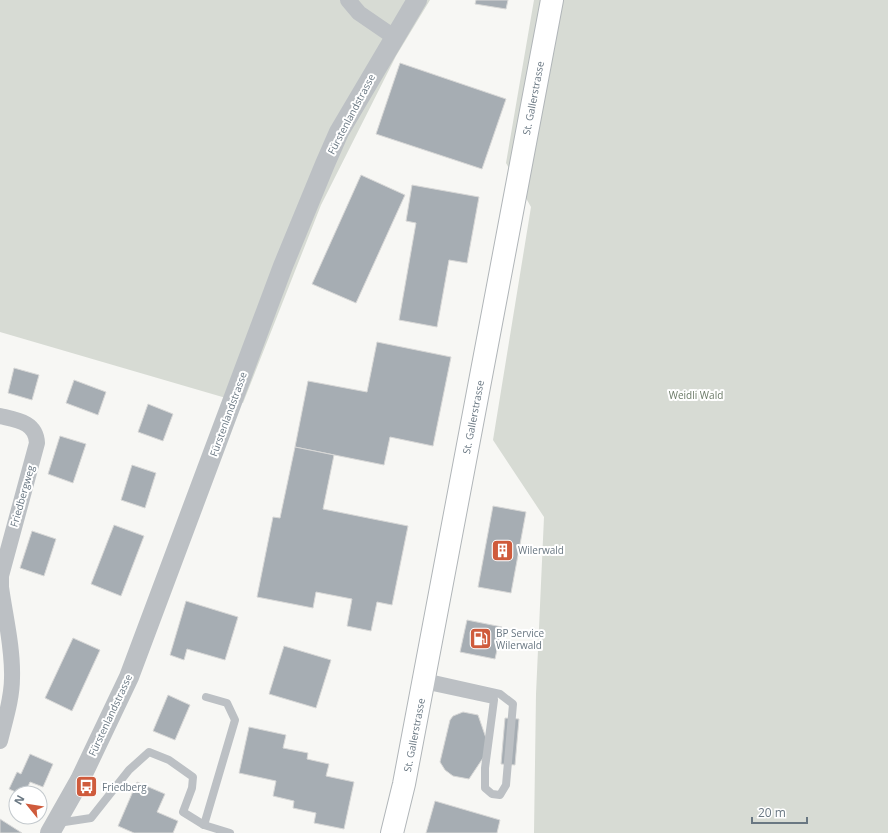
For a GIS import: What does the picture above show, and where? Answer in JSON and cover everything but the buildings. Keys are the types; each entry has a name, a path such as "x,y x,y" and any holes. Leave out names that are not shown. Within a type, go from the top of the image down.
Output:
{"main road":[{"name":"St. Gallerstrasse","path":"392,833 404,784 424,681 552,0"}],"street":[{"path":"348,0 359,13 394,37"},
{"name":"Fürstenlandstrasse","path":"53,828 83,773 129,677 283,266 339,132 417,0"},
{"name":"Friedbergweg","path":"0,416 26,423 35,431 37,443 1,575 12,661 12,678 11,694 0,741"}],"lane":[{"path":"424,681 500,694 512,704 506,785 500,795 492,794 485,788 485,768 494,700 424,681"},
{"path":"204,825 235,720 227,703 206,697"},
{"path":"53,828 91,818 129,770 149,752 169,760 193,777 192,788 183,812 204,825 230,833"}],"green space":[{"path":"0,0 430,0 396,56 321,205 243,403 0,332"},
{"name":"Weidli Wald","path":"534,0 888,0 888,833 534,833 536,694 544,517 493,440 531,207 506,163"}],"place":[{"name":"Wilerwald","path":"502,550"},
{"name":"BP Service Wilerwald","path":"481,639"},
{"name":"Friedberg","path":"87,787"}]}
